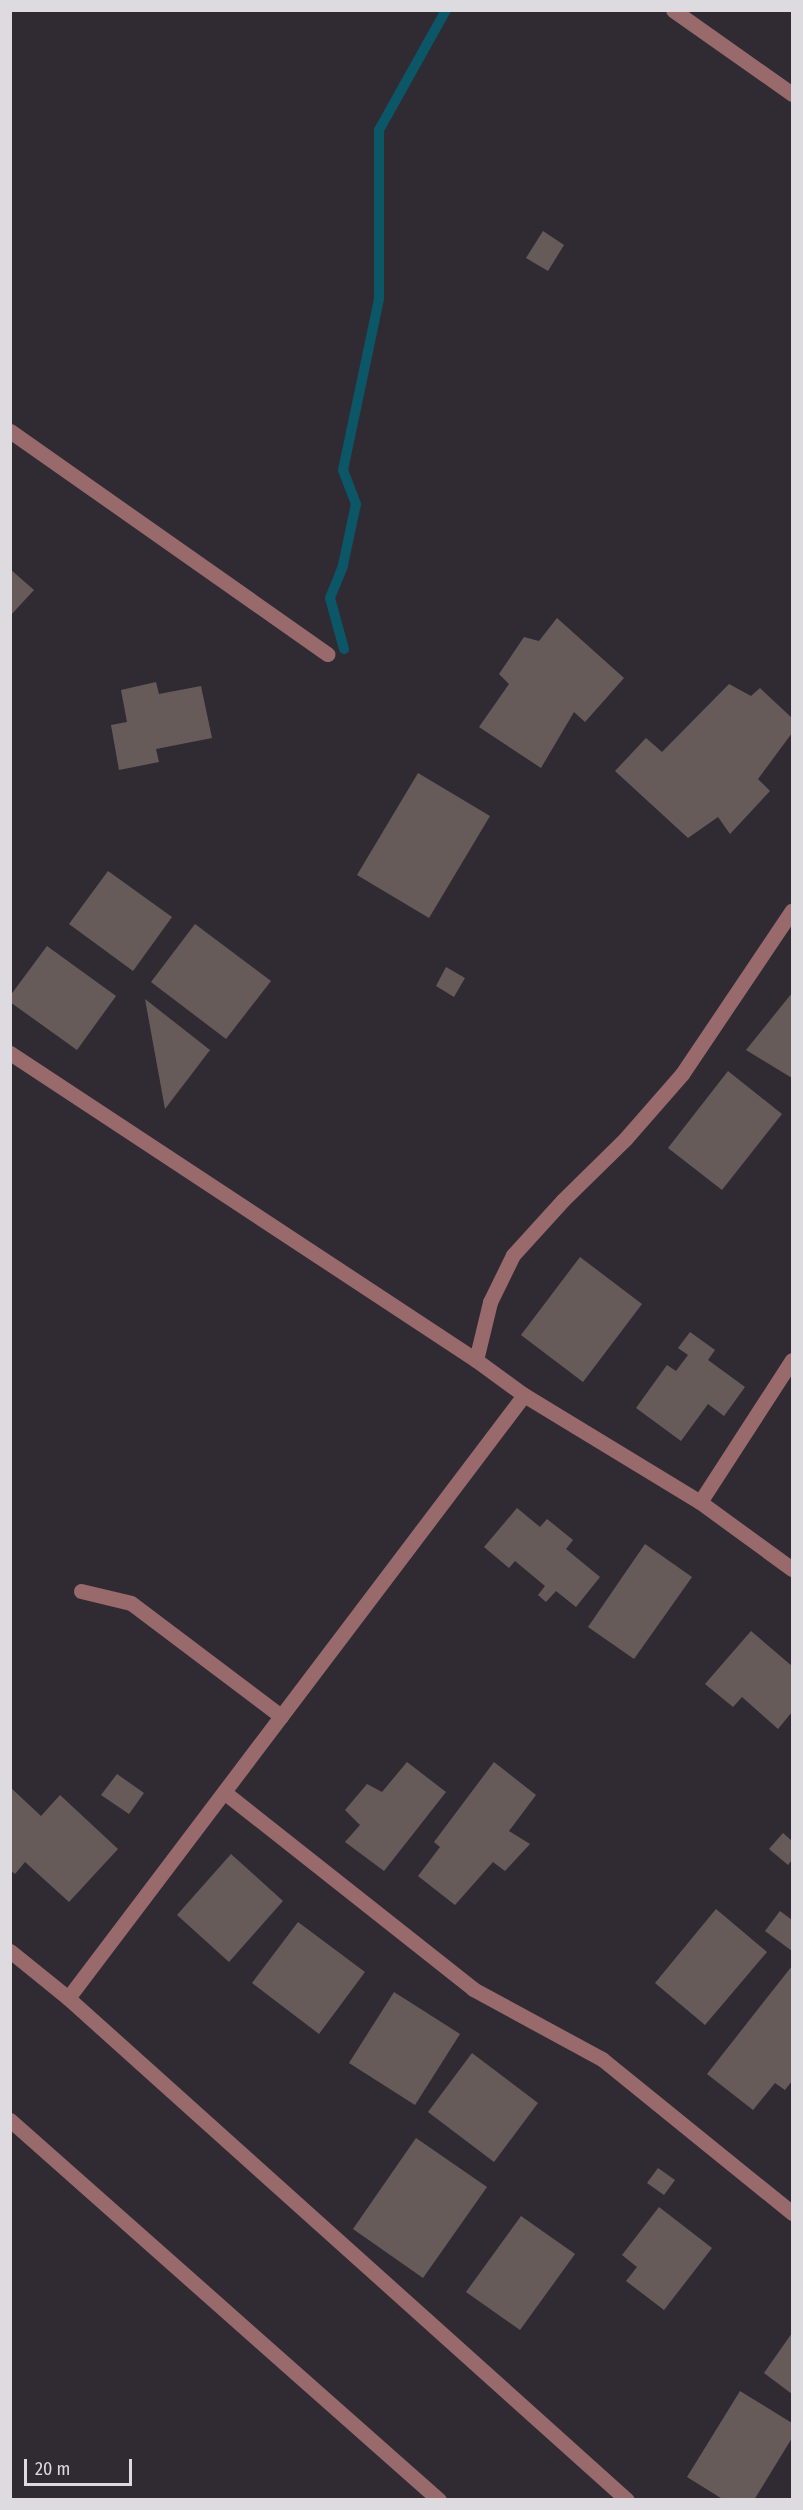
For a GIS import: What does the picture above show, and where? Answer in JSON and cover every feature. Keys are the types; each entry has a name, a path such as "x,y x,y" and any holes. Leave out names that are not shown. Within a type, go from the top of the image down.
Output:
{"street":[{"path":"680,13 792,94"},
{"path":"10,431 327,654"},
{"path":"476,1360 490,1302 513,1256 563,1200 626,1138 682,1074 792,910"},
{"path":"10,1053 476,1360 524,1395 700,1502 792,1569"},
{"path":"700,1502 792,1360"},
{"path":"68,1998 524,1395"},
{"path":"81,1591 131,1603 282,1716"},
{"path":"224,1792 472,1989 602,2059 792,2213"},
{"path":"10,1951 68,1998 627,2499"},
{"path":"10,2120 439,2499"}],"building":[{"path":"543,231 564,245 548,271 526,258"},
{"path":"10,569 34,590 10,616"},
{"path":"557,618 624,678 585,722 574,712 541,768 479,727 509,684 499,674 524,637 539,641"},
{"path":"156,682 159,694 201,686 212,738 156,749 159,762 119,770 111,725 127,722 121,690"},
{"path":"729,684 751,696 760,688 792,718 792,733 758,779 770,791 730,834 718,817 688,838 615,771 646,738 662,752"},
{"path":"418,773 490,816 429,918 357,875"},
{"path":"108,871 172,917 133,971 69,924"},
{"path":"195,924 271,981 226,1039 151,982"},
{"path":"47,946 116,996 77,1050 10,1002 10,996"},
{"path":"446,967 465,978 454,997 436,986"},
{"path":"792,993 792,1078 746,1050"},
{"path":"145,999 210,1050 165,1109"},
{"path":"728,1071 782,1114 722,1190 668,1148"},
{"path":"580,1257 642,1304 583,1382 521,1335"},
{"path":"690,1332 715,1350 708,1360 745,1387 724,1416 708,1404 681,1441 636,1408 667,1365 676,1371 688,1355 678,1348"},
{"path":"517,1508 540,1527 547,1519 573,1540 566,1549 600,1577 576,1607 556,1591 546,1602 538,1595 545,1586 515,1561 509,1568 484,1547"},
{"path":"645,1544 692,1577 634,1659 588,1627"},
{"path":"751,1631 792,1666 792,1712 778,1729 742,1697 733,1707 705,1684"},
{"path":"407,1762 446,1792 384,1871 345,1842 360,1825 345,1810 367,1784 382,1792"},
{"path":"494,1762 536,1795 509,1831 530,1844 505,1871 493,1862 455,1905 418,1876 440,1847 434,1842"},
{"path":"117,1774 144,1793 129,1814 101,1795"},
{"path":"10,1787 41,1816 60,1795 118,1849 69,1902 25,1862 15,1874 10,1870"},
{"path":"783,1833 792,1841 792,1860 788,1865 769,1849"},
{"path":"231,1854 283,1901 229,1962 177,1915"},
{"path":"716,1909 767,1952 705,2025 655,1983"},
{"path":"780,1911 792,1920 792,1951 765,1931"},
{"path":"298,1922 365,1972 319,2034 252,1983"},
{"path":"792,1966 792,2081 785,2090 775,2083 753,2110 707,2074"},
{"path":"394,1992 460,2034 415,2105 349,2063"},
{"path":"472,2053 538,2103 494,2162 428,2112"},
{"path":"416,2138 487,2187 423,2278 353,2229"},
{"path":"658,2168 675,2180 664,2195 647,2183"},
{"path":"659,2207 712,2248 664,2310 626,2281 637,2267 622,2255"},
{"path":"521,2216 575,2254 520,2330 466,2292"},
{"path":"792,2333 792,2394 764,2373"},
{"path":"740,2391 792,2423 792,2438 754,2500 724,2500 687,2477"}],"waterway":[{"path":"344,649 330,598 343,565 356,504 343,470 379,299 379,130 446,10"}]}
